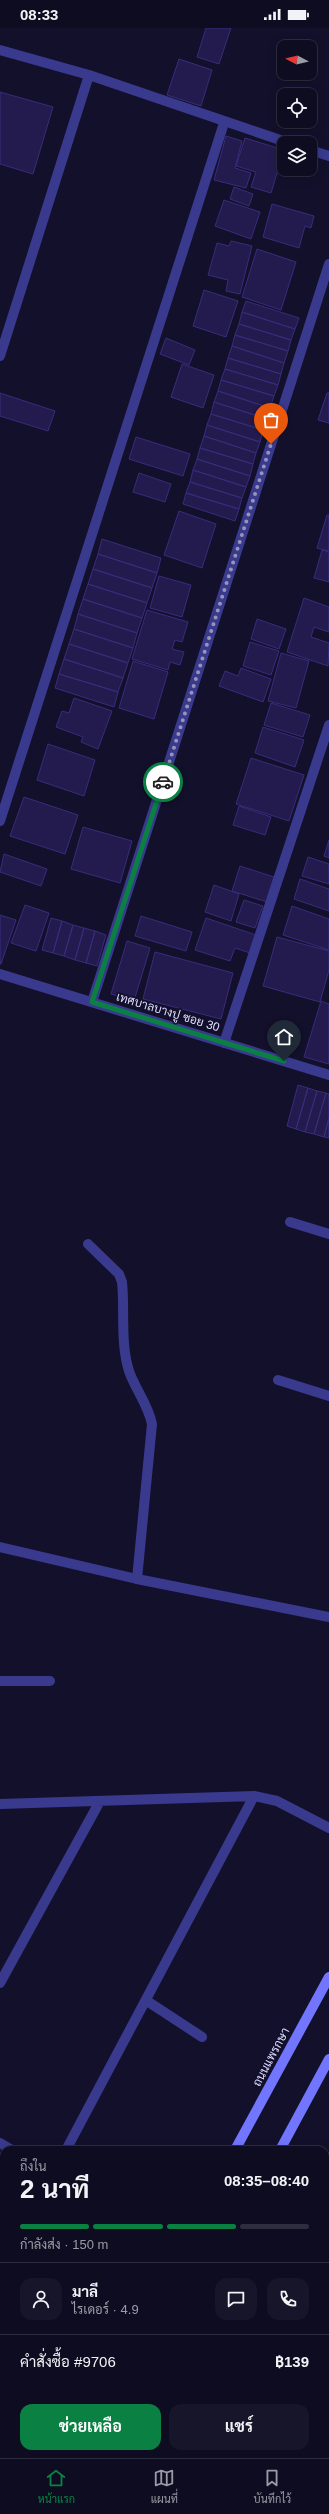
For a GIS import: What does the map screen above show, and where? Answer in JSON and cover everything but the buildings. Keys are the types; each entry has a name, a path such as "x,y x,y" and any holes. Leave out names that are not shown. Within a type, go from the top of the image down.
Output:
{"main road":[{"name":"ถนนแพรกษา","path":"237,2146 329,1977"},
{"path":"282,2146 329,2059"}],"street":[{"path":"0,50 89,75 224,123 277,139"},
{"path":"0,356 89,75"},
{"path":"0,821 224,123"},
{"path":"317,152 329,156"},
{"path":"92,1002 329,264"},
{"path":"224,1043 329,725"},
{"name":"เทศบาลบางปู ซอย 30","path":"0,974 329,1075"},
{"path":"290,1222 329,1234"},
{"path":"88,1244 119,1274 122,1282 125,1353 129,1371 149,1410 152,1424 137,1579"},
{"path":"278,1380 329,1396"},
{"path":"0,1547 137,1579 329,1617"},
{"path":"0,1681 50,1681"},
{"path":"68,2146 147,2001 254,1796"},
{"path":"0,1804 254,1796 277,1801 329,1828"},
{"path":"0,1983 100,1801"},
{"path":"147,2001 202,2037"}],"way so far":[{"path":"163,782 271,444"}],"route":[{"path":"163,782 92,1002 284,1061"}]}
